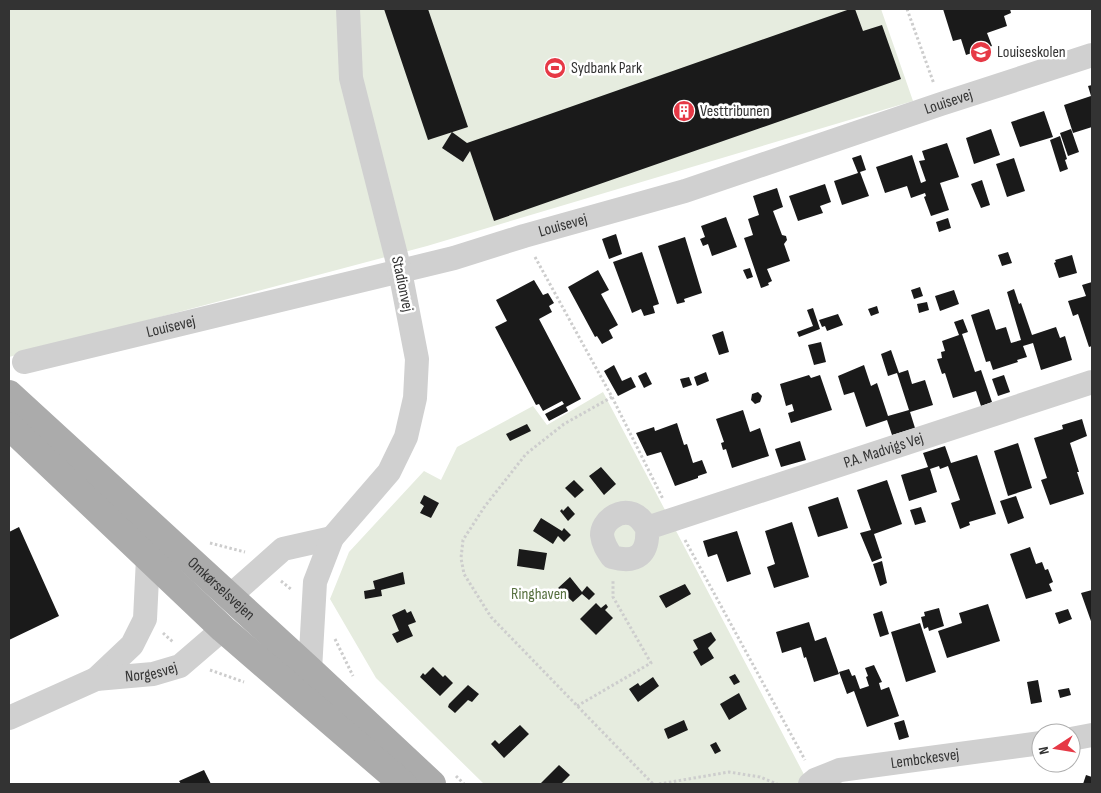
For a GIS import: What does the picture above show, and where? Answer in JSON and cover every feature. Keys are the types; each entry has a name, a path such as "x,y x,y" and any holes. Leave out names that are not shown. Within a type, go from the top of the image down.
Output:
{"main road":[{"name":"Omkørselsvejen","path":"9,394 432,784"},
{"name":"Omkørselsvejen","path":"9,426 223,629 403,784"}],"street":[{"name":"Stadionvej","path":"310,670 315,582 332,538 389,472 406,437 415,398 417,359 400,271 351,78 348,9"},
{"name":"Louisevej","path":"24,362 454,258 524,236 685,191 1092,55"},
{"name":"P.A. Madvigs Vej","path":"648,528 1092,382"},
{"path":"621,512 632,514 641,519 648,528 645,549 637,557 624,560 612,557 605,547 602,534 608,520 621,512"},
{"path":"230,596 284,549 332,538"},
{"name":"Norgesvej","path":"96,679 132,644 145,619 148,558"},
{"name":"Norgesvej","path":"9,718 96,679 152,674 180,666 223,629"},
{"name":"Lembckesvej","path":"810,784 815,780 840,770 1031,744"}],"path":[{"path":"907,9 941,104"},
{"path":"612,397 564,424 526,454 485,506 463,540 460,558 464,574 490,617 653,784"},
{"path":"577,706 650,663 613,597 612,557"},
{"path":"659,784 729,772 760,777 777,784"}],"green space":[{"path":"9,9 881,9 913,101 427,246 9,357"},
{"name":"Ringhaven","path":"603,392 809,784 484,784 376,678 330,599 349,552 424,471 441,480 457,447 533,406 547,425"}],"building":[{"path":"384,9 428,9 468,127 428,140"},
{"name":"Vesttribunen","path":"850,9 855,9 863,31 882,25 901,79 494,221 470,151 463,162 442,148 452,132 467,143"},
{"path":"943,9 1010,9 1011,13 1004,16 1007,26 987,33 992,46 966,55 961,39 953,41"},
{"path":"1092,85 1092,127 1073,133 1064,105 1091,96 1088,86"},
{"path":"1044,111 1053,137 1020,147 1011,122"},
{"path":"991,129 1000,155 974,164 966,138"},
{"path":"1071,129 1079,152 1068,156 1060,133"},
{"path":"1060,136 1068,169 1060,172 1050,140"},
{"path":"947,143 959,177 940,183 949,210 931,216 924,197 926,196 925,193 911,198 907,186 885,193 876,167 912,155 921,183 926,181 919,161 925,160 922,151"},
{"path":"861,155 866,170 860,172 869,196 842,205 834,181 858,173 852,158"},
{"path":"1014,158 1025,191 1007,197 996,164"},
{"path":"982,180 990,205 981,208 971,184"},
{"path":"825,184 831,202 820,206 823,213 798,221 789,196"},
{"path":"777,188 783,207 773,211 782,235 786,236 787,240 784,244 790,261 767,269 772,281 768,283 769,285 761,288 744,238 753,235 748,219 759,215 753,196"},
{"path":"726,217 737,247 712,256 708,244 703,246 700,239 705,237 701,226"},
{"path":"948,218 951,228 939,232 936,222"},
{"path":"616,234 622,254 609,259 602,239"},
{"path":"685,237 702,293 684,299 685,302 677,304 658,246"},
{"path":"642,252 659,304 653,306 655,313 644,316 641,309 632,313 613,262"},
{"path":"1008,252 1012,263 1002,266 998,255"},
{"path":"1072,255 1077,273 1059,278 1054,263 1056,262 1055,260"},
{"path":"750,268 753,277 747,279 743,270"},
{"path":"598,270 609,290 601,294 618,325 609,330 613,338 602,344 597,336 595,337 568,287"},
{"path":"534,280 543,295 548,293 554,303 549,306 552,312 539,319 581,399 566,407 568,411 549,421 545,414 564,404 562,401 543,411 539,404 536,405 495,327 507,321 496,300"},
{"path":"1092,282 1092,346 1089,347 1078,314 1073,316 1068,301 1086,296 1082,285"},
{"path":"920,287 923,296 914,299 911,290"},
{"path":"1014,289 1032,335 1056,327 1060,338 1065,336 1072,360 1041,370 1033,343 1023,346 1027,357 1017,360 1018,362 993,370 990,361 986,362 971,315 989,309 996,330 1006,327 1011,343 1021,340 1007,292"},
{"path":"954,290 959,304 940,311 935,296"},
{"path":"927,302 929,310 919,313 917,304"},
{"path":"877,306 879,313 871,316 868,309"},
{"path":"813,308 820,329 799,337 797,332 813,326 807,310"},
{"path":"838,314 843,325 827,331 825,326 822,327 819,320"},
{"path":"963,319 968,332 962,334 975,372 981,370 992,402 981,406 976,391 953,398 945,373 942,374 937,359 942,358 941,352 945,351 942,341 959,335 954,322"},
{"path":"723,331 729,352 719,355 712,335"},
{"path":"821,342 826,362 814,365 808,345"},
{"path":"891,350 899,373 908,370 912,384 925,380 933,405 910,412 915,428 892,435 887,420 866,427 854,392 844,395 838,376 864,365 871,386 877,383 888,416 909,410 897,373 888,376 881,354"},
{"path":"614,365 622,381 631,377 636,387 618,396 604,371"},
{"path":"646,372 652,384 644,388 638,376"},
{"path":"706,372 709,381 697,386 694,377"},
{"path":"809,375 811,378 820,375 832,410 791,423 788,413 794,411 792,404 786,406 780,384"},
{"path":"1004,375 1010,392 998,396 992,379"},
{"path":"689,377 692,385 683,388 680,379"},
{"path":"758,392 762,396 760,402 755,404 751,400 752,394"},
{"path":"743,410 750,432 760,428 769,456 732,468 726,449 723,450 721,443 724,442 716,419"},
{"path":"1082,419 1087,436 1070,443 1084,494 1050,505 1041,480 1047,478 1034,438 1063,429 1062,425"},
{"path":"677,423 684,445 687,444 693,463 702,460 707,473 675,486 661,452 647,456 636,433 654,427 655,431"},
{"path":"527,424 531,431 510,441 506,434"},
{"path":"800,441 806,460 781,467 775,449"},
{"path":"1018,443 1032,488 1008,496 994,451"},
{"path":"945,446 951,463 977,455 996,514 969,522 970,525 960,529 951,503 960,500 948,466 940,469 939,466 930,469 937,492 909,501 901,475 928,467 923,453"},
{"path":"601,467 616,484 604,495 589,476"},
{"path":"574,480 584,490 575,498 565,488"},
{"path":"887,480 902,524 874,534 882,558 872,562 860,533 871,530 857,490"},
{"path":"424,495 439,503 431,518 420,513 424,506 420,503"},
{"path":"1016,496 1024,518 1008,524 1000,501"},
{"path":"838,497 848,528 818,537 808,507"},
{"path":"568,506 575,514 568,521 560,511 562,509 563,511"},
{"path":"921,507 926,522 915,525 910,510"},
{"path":"541,518 562,531 564,528 571,535 564,542 558,536 553,544 533,531"},
{"path":"792,522 809,577 774,588 767,567 775,564 765,531"},
{"path":"19,527 59,616 9,640 9,532"},
{"path":"737,531 751,574 727,582 717,554 708,557 703,541"},
{"path":"1030,547 1036,564 1042,562 1045,570 1048,569 1053,582 1049,584 1052,591 1026,599 1010,554"},
{"path":"519,549 547,553 544,570 517,566"},
{"path":"882,561 887,583 880,586 873,564"},
{"path":"403,572 405,584 381,590 382,596 365,599 364,591 375,589 373,581"},
{"path":"570,577 582,592 587,586 595,594 589,600 582,594 573,602 558,588"},
{"path":"685,584 691,594 666,608 659,596"},
{"path":"1092,590 1092,624 1081,593"},
{"path":"596,603 601,608 606,604 608,607 605,610 613,618 596,635 580,619"},
{"path":"988,604 1000,641 947,658 938,631 962,623 959,613"},
{"path":"939,608 944,626 929,631 928,627 924,629 921,617 925,616 924,612"},
{"path":"405,609 407,613 411,611 416,622 408,625 413,636 397,643 392,634 399,631 392,615"},
{"path":"1068,609 1072,619 1059,624 1055,613"},
{"path":"882,611 889,634 880,637 873,614"},
{"path":"809,622 815,641 826,637 839,674 814,682 801,647 782,653 776,632"},
{"path":"920,623 936,672 906,682 891,632"},
{"path":"711,632 716,640 708,648 714,658 701,666 693,652 698,649 693,640"},
{"path":"874,665 882,682 879,683 881,690 889,687 899,716 867,727 854,691 847,694 839,672 849,669 852,676 855,675 860,689 869,686 865,668"},
{"path":"433,667 443,677 445,675 453,683 440,696 420,677"},
{"path":"735,674 740,682 734,685 729,677"},
{"path":"653,677 659,686 638,702 629,689 638,683 640,686"},
{"path":"1038,680 1042,702 1031,704 1027,682"},
{"path":"468,685 479,694 472,702 468,700 455,713 448,707 449,704"},
{"path":"1069,688 1071,695 1060,698 1058,690"},
{"path":"739,693 747,709 729,720 720,704"},
{"path":"684,720 688,730 668,739 664,729"},
{"path":"904,720 909,737 899,740 894,723"},
{"path":"520,725 529,734 504,758 491,744 495,740 499,744"},
{"path":"716,742 721,751 715,754 710,745"},
{"path":"559,765 570,775 561,784 540,784"},
{"path":"204,770 211,784 181,784 179,781"},
{"path":"1086,775 1092,777 1092,784 1083,784"}],"place":[{"name":"Louiseskolen","path":"981,52"},
{"name":"Sydbank Park","path":"555,68"},
{"name":"Vesttribunen","path":"684,111"}]}
